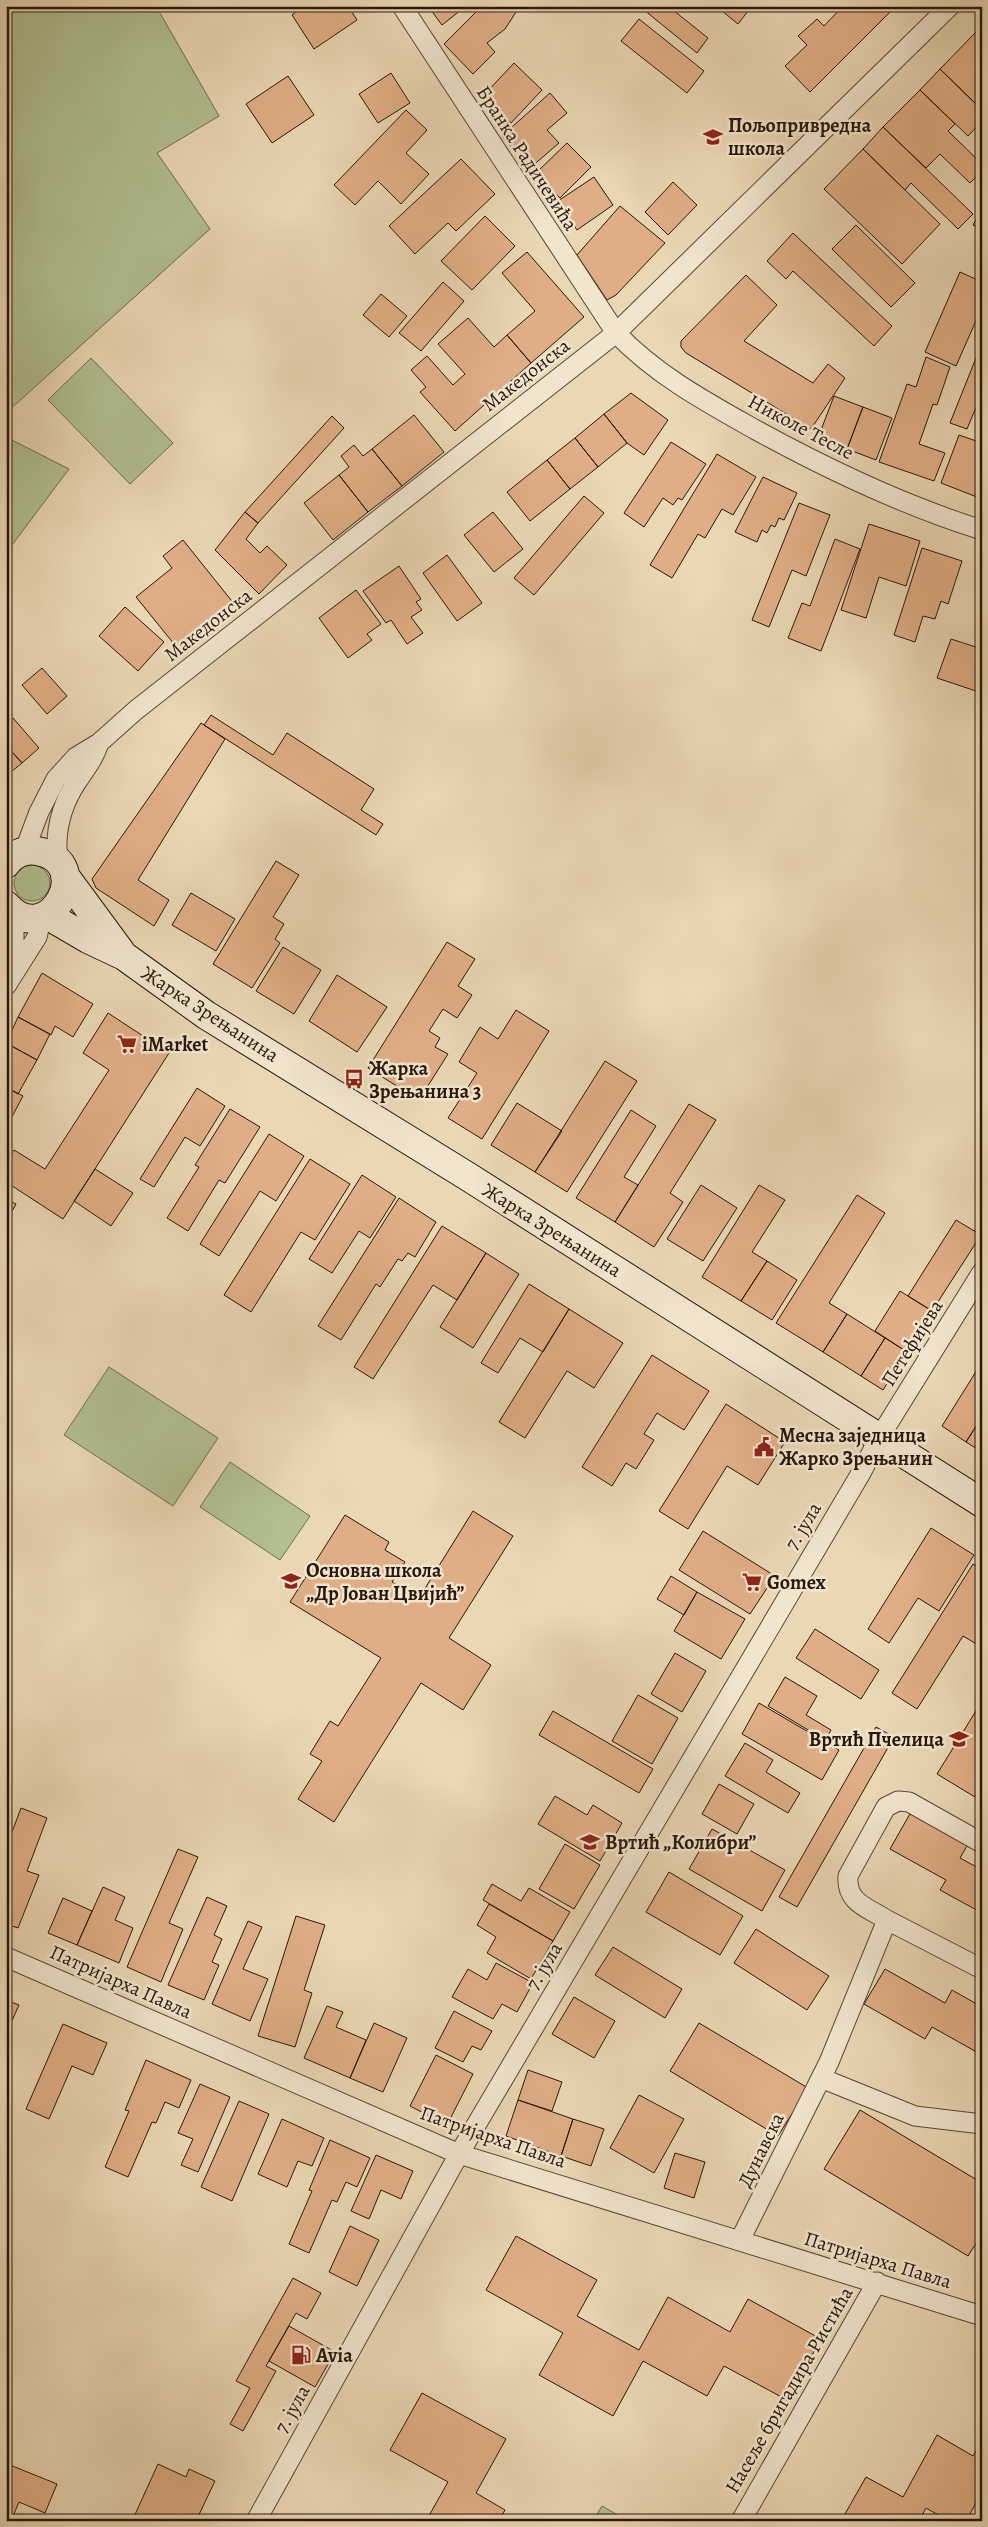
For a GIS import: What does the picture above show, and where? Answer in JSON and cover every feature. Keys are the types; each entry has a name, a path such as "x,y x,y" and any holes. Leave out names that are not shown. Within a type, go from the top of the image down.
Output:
{"main road":[{"name":"Жарка Зрењанина","path":"13,856 42,852 61,869 124,956"},
{"path":"45,916 61,903 66,886 61,869"},
{"name":"Жарка Зрењанина","path":"10,909 32,918 45,916 124,956 206,1015 476,1182 982,1502"}],"street":[{"name":"Бранка Радичевића","path":"402,6 616,333"},
{"name":"Македонска","path":"13,856 56,779 76,757 99,743 136,710 616,333 950,6"},
{"name":"Николе Тесле","path":"616,333 639,357 662,375 817,463 869,489 922,510 982,530"},
{"name":"Македонска","path":"61,869 56,841 60,818 70,794 93,761 99,743"},
{"path":"8,983 14,945 10,909"},
{"path":"8,983 37,937 45,916"},
{"name":"Петефијева","path":"879,1438 982,1272"},
{"name":"7. јула","path":"256,2521 459,2154 861,1474 879,1438"},
{"path":"982,1843 909,1802 898,1801 886,1807 848,1876 847,1888 852,1898 887,1920 982,1969"},
{"name":"Дунавска","path":"740,2240 821,2078 887,1920"},
{"name":"Патријарха Павла","path":"6,1957 459,2154 982,2316"},
{"path":"821,2078 915,2116 982,2124"},
{"name":"Насеље бригадира Ристића","path":"741,2521 877,2282"}],"green space":[{"path":"6,6 156,6 219,116 157,153 210,229 6,413"},
{"path":"91,358 173,443 130,484 48,400"},
{"path":"6,437 69,469 6,553"},
{"path":"32,865 44,871 50,883 44,895 32,901 20,895 14,883 20,871"},
{"path":"109,1367 218,1438 173,1506 64,1435"},
{"path":"230,1462 310,1516 280,1560 200,1507"},
{"path":"602,2506 628,2521 593,2521"}],"building":[{"path":"304,6 348,6 357,20 314,49 292,15"},
{"path":"428,6 466,6 442,25"},
{"path":"482,6 520,6 505,29 487,43 495,52 473,74 444,44"},
{"path":"648,6 668,6 708,38 697,53 644,10"},
{"path":"716,6 752,6 738,24"},
{"path":"843,6 896,6 810,92 785,66 807,45 798,36 817,19 824,26"},
{"path":"639,19 704,71 687,93 621,41"},
{"path":"977,31 982,36 982,104 979,107 940,69"},
{"path":"514,63 542,90 511,123 483,96"},
{"path":"940,69 982,110 982,121 968,136 920,90"},
{"path":"391,73 410,103 378,123 359,94"},
{"path":"288,76 314,115 272,143 246,104"},
{"path":"920,90 955,124 948,131 982,164 982,171 970,183 940,154 926,168 883,127"},
{"path":"550,93 567,113 547,130 559,143 530,168 502,136"},
{"path":"406,110 427,130 406,153 429,174 401,204 378,181 355,205 334,185"},
{"path":"883,127 973,214 958,229 911,183 905,190 863,149"},
{"path":"567,143 591,167 560,198 536,173"},
{"path":"863,149 940,224 902,264 824,189"},
{"path":"461,159 495,194 456,231 448,223 415,254 389,226"},
{"path":"594,177 613,205 577,230 558,201"},
{"path":"673,182 697,205 668,235 645,212"},
{"path":"620,206 665,243 616,295 607,300 577,255"},
{"path":"982,209 982,229 973,225"},
{"path":"485,216 515,246 472,290 441,261"},
{"path":"856,225 915,283 891,307 832,249"},
{"path":"793,233 892,326 874,346 793,271 786,279 767,261"},
{"path":"527,252 584,317 531,363 507,335 535,311 502,273"},
{"path":"960,272 982,282 982,307 956,366 925,352"},
{"path":"746,275 777,305 744,341 813,383 828,364 845,378 811,429 686,353 681,347 681,341"},
{"path":"443,282 464,301 421,351 399,333"},
{"path":"381,294 407,316 389,337 363,315"},
{"path":"468,318 494,347 507,335 531,363 455,431 420,392 426,387 411,370 427,356 453,385 465,374 438,344"},
{"path":"982,343 982,393 967,429 950,423"},
{"path":"926,357 950,367 937,405 933,404 919,444 945,453 934,481 879,462 907,384 916,387"},
{"path":"631,393 668,420 644,455 627,443 604,414"},
{"path":"834,396 863,407 847,449 818,438"},
{"path":"863,407 892,418 876,460 847,449"},
{"path":"604,414 627,443 598,467 575,438"},
{"path":"414,415 444,452 402,486 372,449"},
{"path":"332,416 344,428 258,523 245,512"},
{"path":"959,435 982,443 982,499 941,483"},
{"path":"575,438 598,467 570,489 547,460"},
{"path":"671,442 706,464 682,500 678,498 673,505 663,498 644,527 624,513"},
{"path":"354,445 363,456 372,449 402,486 368,512 339,475 349,467 341,456"},
{"path":"717,454 756,477 733,515 722,509 705,538 698,534 672,578 650,565"},
{"path":"547,460 570,489 530,521 507,492"},
{"path":"339,475 368,512 333,540 304,503"},
{"path":"763,477 797,493 784,520 779,518 775,527 771,525 767,533 762,530 757,542 735,532"},
{"path":"584,496 604,513 534,595 514,578"},
{"path":"799,503 830,515 806,576 792,570 769,627 752,620"},
{"path":"245,512 258,523 246,539 260,553 267,546 287,565 259,594 215,550"},
{"path":"493,512 523,549 494,572 464,535"},
{"path":"869,524 920,541 906,586 879,577 866,618 841,610"},
{"path":"835,539 860,549 821,651 788,638 802,603 810,606"},
{"path":"183,540 235,605 178,649 136,597 172,568 163,556"},
{"path":"922,548 962,561 948,604 941,601 935,619 923,616 915,642 894,635"},
{"path":"447,555 482,603 457,621 423,573"},
{"path":"399,566 421,599 416,602 422,610 411,617 423,633 407,644 391,620 386,623 363,591"},
{"path":"356,590 381,624 367,634 372,640 348,658 319,618"},
{"path":"125,607 164,642 138,671 99,636"},
{"path":"951,639 982,649 982,693 937,678"},
{"path":"42,668 67,696 47,714 22,685"},
{"path":"211,715 273,755 287,733 374,789 361,810 383,824 376,835 204,725"},
{"path":"13,718 39,748 22,763 6,745 6,724"},
{"path":"201,723 225,739 138,880 169,900 154,926 96,888 92,879"},
{"path":"6,745 22,763 6,776"},
{"path":"276,861 299,875 273,917 284,924 275,939 280,943 252,988 213,964"},
{"path":"191,893 235,919 216,951 172,925"},
{"path":"447,942 475,959 458,986 472,995 457,1018 443,1009 429,1031 440,1038 435,1047 448,1054 419,1100 368,1068"},
{"path":"283,947 321,970 294,1014 256,991"},
{"path":"42,973 93,1004 73,1037 55,1026 51,1035 18,1017"},
{"path":"337,975 387,1007 357,1052 309,1021"},
{"path":"516,1010 549,1031 482,1139 448,1118 477,1073 459,1062 480,1027 498,1039"},
{"path":"108,1013 169,1053 63,1219 6,1182 6,1163 14,1150 45,1169 109,1070 83,1053"},
{"path":"18,1017 50,1034 37,1060 6,1043"},
{"path":"6,1043 37,1060 18,1094 6,1087"},
{"path":"605,1061 637,1081 567,1192 535,1172"},
{"path":"6,1087 23,1096 7,1126 6,1125"},
{"path":"197,1088 225,1106 200,1146 185,1137 154,1187 140,1179"},
{"path":"517,1103 562,1131 535,1172 491,1145"},
{"path":"689,1104 716,1120 670,1193 683,1202 654,1247 615,1222"},
{"path":"230,1109 260,1127 225,1183 219,1180 188,1231 167,1218 199,1167 195,1165"},
{"path":"631,1110 656,1126 624,1177 638,1185 615,1222 576,1198"},
{"path":"269,1134 304,1156 276,1201 260,1191 219,1256 200,1244"},
{"path":"310,1159 350,1184 315,1240 301,1232 251,1312 224,1295"},
{"path":"95,1169 133,1193 111,1226 74,1201"},
{"path":"362,1175 396,1197 370,1238 359,1231 332,1273 309,1259"},
{"path":"701,1185 737,1208 703,1261 667,1239"},
{"path":"759,1185 785,1200 752,1252 767,1261 741,1301 702,1277"},
{"path":"857,1195 885,1213 829,1303 847,1314 823,1352 776,1323"},
{"path":"399,1198 436,1222 415,1257 408,1253 402,1261 398,1259 380,1287 376,1284 341,1340 318,1326"},
{"path":"6,1199 16,1204 8,1219 6,1218"},
{"path":"956,1220 981,1235 932,1311 908,1296"},
{"path":"442,1226 486,1253 457,1300 433,1285 373,1379 354,1367"},
{"path":"486,1253 519,1274 473,1348 440,1327"},
{"path":"767,1261 797,1280 772,1320 741,1301"},
{"path":"529,1284 569,1309 543,1352 520,1338 498,1373 481,1363"},
{"path":"900,1291 932,1311 907,1352 875,1331"},
{"path":"569,1309 623,1343 594,1388 567,1371 525,1438 499,1422"},
{"path":"847,1314 885,1338 861,1376 823,1352"},
{"path":"885,1338 907,1352 883,1390 861,1376"},
{"path":"652,1355 709,1391 684,1430 657,1413 644,1434 654,1440 636,1469 626,1463 612,1486 582,1467"},
{"path":"982,1362 982,1417 966,1442 942,1426"},
{"path":"726,1404 785,1442 758,1485 727,1466 688,1529 659,1511"},
{"path":"982,1417 982,1452 966,1442"},
{"path":"473,1511 513,1536 449,1638 491,1665 463,1710 421,1683 334,1822 298,1799 322,1761 310,1754 330,1721 338,1726 381,1658 290,1602 345,1515 389,1542 385,1550 405,1562 392,1582 419,1598"},
{"path":"931,1528 974,1555 939,1611 918,1598 889,1643 868,1629"},
{"path":"703,1531 775,1576 750,1614 679,1570"},
{"path":"973,1564 982,1570 982,1643 980,1646 963,1636 917,1709 892,1693"},
{"path":"671,1576 697,1592 684,1615 657,1599"},
{"path":"697,1592 745,1619 721,1659 674,1631"},
{"path":"815,1629 879,1670 861,1699 796,1658"},
{"path":"675,1653 706,1671 682,1712 651,1694"},
{"path":"785,1677 817,1696 806,1715 831,1730 825,1740 768,1706"},
{"path":"638,1695 678,1718 652,1764 612,1741"},
{"path":"759,1703 839,1750 822,1780 742,1734"},
{"path":"979,1706 982,1708 982,1785 975,1797 937,1774"},
{"path":"553,1711 653,1769 639,1793 539,1735"},
{"path":"876,1727 894,1737 797,1907 779,1897"},
{"path":"745,1743 773,1760 766,1772 800,1793 788,1813 725,1776"},
{"path":"719,1784 754,1804 737,1834 702,1814"},
{"name":"Вртић „Колибри”","path":"555,1796 587,1815 593,1805 622,1823 600,1861 538,1824"},
{"path":"21,1808 47,1818 27,1871 39,1875 18,1928 6,1924 6,1848"},
{"path":"911,1812 968,1844 960,1858 982,1870 982,1913 940,1890 946,1880 890,1849"},
{"path":"712,1829 785,1870 762,1911 689,1869"},
{"path":"565,1844 600,1865 574,1909 539,1889"},
{"path":"178,1849 198,1857 169,1923 183,1929 161,1982 127,1967"},
{"path":"669,1872 743,1916 720,1955 646,1912"},
{"path":"492,1884 521,1901 529,1888 570,1912 553,1941 483,1900"},
{"path":"103,1887 125,1897 115,1920 133,1928 119,1963 77,1945"},
{"path":"207,1897 227,1906 214,1935 222,1939 212,1962 219,1965 204,2000 168,1985"},
{"path":"63,1898 92,1911 77,1945 48,1933"},
{"path":"489,1904 553,1941 531,1979 487,1953 496,1937 477,1925"},
{"path":"296,1916 325,1925 304,1990 312,1993 295,2047 258,2036"},
{"path":"248,1921 262,1927 243,1969 268,1979 250,2021 212,2004"},
{"path":"756,1929 829,1976 807,2010 734,1963"},
{"path":"613,1947 682,1989 665,2018 595,1975"},
{"path":"496,1963 533,1983 517,2012 502,2004 493,2019 452,1997 468,1969 487,1980"},
{"path":"885,1969 945,2003 952,1990 982,2007 982,2055 932,2027 925,2039 864,2004"},
{"path":"574,1997 615,2021 594,2058 552,2034"},
{"path":"6,2000 19,2005 7,2032 6,2032"},
{"path":"327,2006 343,2012 336,2027 366,2040 350,2078 304,2058"},
{"path":"454,2011 492,2031 481,2050 472,2046 463,2062 435,2048"},
{"path":"374,2023 407,2038 383,2092 350,2078"},
{"path":"699,2023 808,2088 778,2136 670,2071"},
{"path":"63,2024 107,2043 93,2075 72,2066 49,2119 26,2109"},
{"path":"436,2055 473,2074 447,2125 410,2106"},
{"path":"146,2060 191,2080 179,2108 165,2102 156,2123 152,2122 128,2177 105,2167 129,2111 125,2110"},
{"path":"528,2070 562,2082 552,2111 518,2100"},
{"path":"200,2084 230,2097 198,2172 181,2165 193,2139 178,2133"},
{"path":"639,2095 684,2119 654,2173 610,2148"},
{"path":"518,2100 573,2119 561,2156 506,2136"},
{"path":"239,2101 269,2114 232,2201 201,2187"},
{"path":"860,2110 982,2183 982,2234 968,2256 824,2169"},
{"path":"282,2119 324,2138 312,2166 298,2161 287,2187 258,2174"},
{"path":"573,2119 604,2129 591,2166 561,2156"},
{"path":"330,2140 370,2158 357,2187 346,2182 337,2202 332,2200 309,2253 289,2244 312,2191 309,2190"},
{"path":"675,2153 705,2162 694,2198 664,2188"},
{"path":"376,2155 413,2171 401,2199 381,2190 369,2219 351,2211"},
{"path":"350,2226 379,2240 357,2286 329,2272"},
{"path":"516,2236 597,2280 577,2316 639,2350 668,2297 730,2332 748,2299 821,2339 787,2400 724,2366 707,2396 643,2361 613,2416 539,2375 563,2333 486,2290"},
{"path":"293,2278 321,2293 307,2319 296,2313 266,2366 276,2371 243,2431 230,2424 250,2388 236,2381"},
{"path":"289,2326 335,2352 315,2387 269,2361"},
{"path":"422,2393 506,2439 476,2493 505,2510 499,2521 426,2521 448,2482 390,2450"},
{"path":"937,2435 973,2456 982,2440 982,2492 966,2521 949,2521 926,2508 919,2521 841,2521 866,2477 903,2497"},
{"path":"158,2464 186,2477 189,2469 215,2481 196,2521 132,2521"},
{"path":"10,2465 57,2484 45,2513 19,2502 11,2521 6,2521 6,2473"}],"place":[{"name":"Пољопривредна школа","path":"713,137"},
{"name":"iMarket","path":"127,1044"},
{"name":"Жарка Зрењанина 3","path":"354,1079"},
{"name":"Месна заједница Жарко Зрењанин","path":"764,1447"},
{"name":"Основна школа „Др Јован Цвијић”","path":"291,1581"},
{"name":"Gomex","path":"752,1582"},
{"name":"Вртић Пчелица","path":"959,1739"},
{"name":"Вртић „Колибри”","path":"590,1842"},
{"name":"Avia","path":"301,2355"}]}
